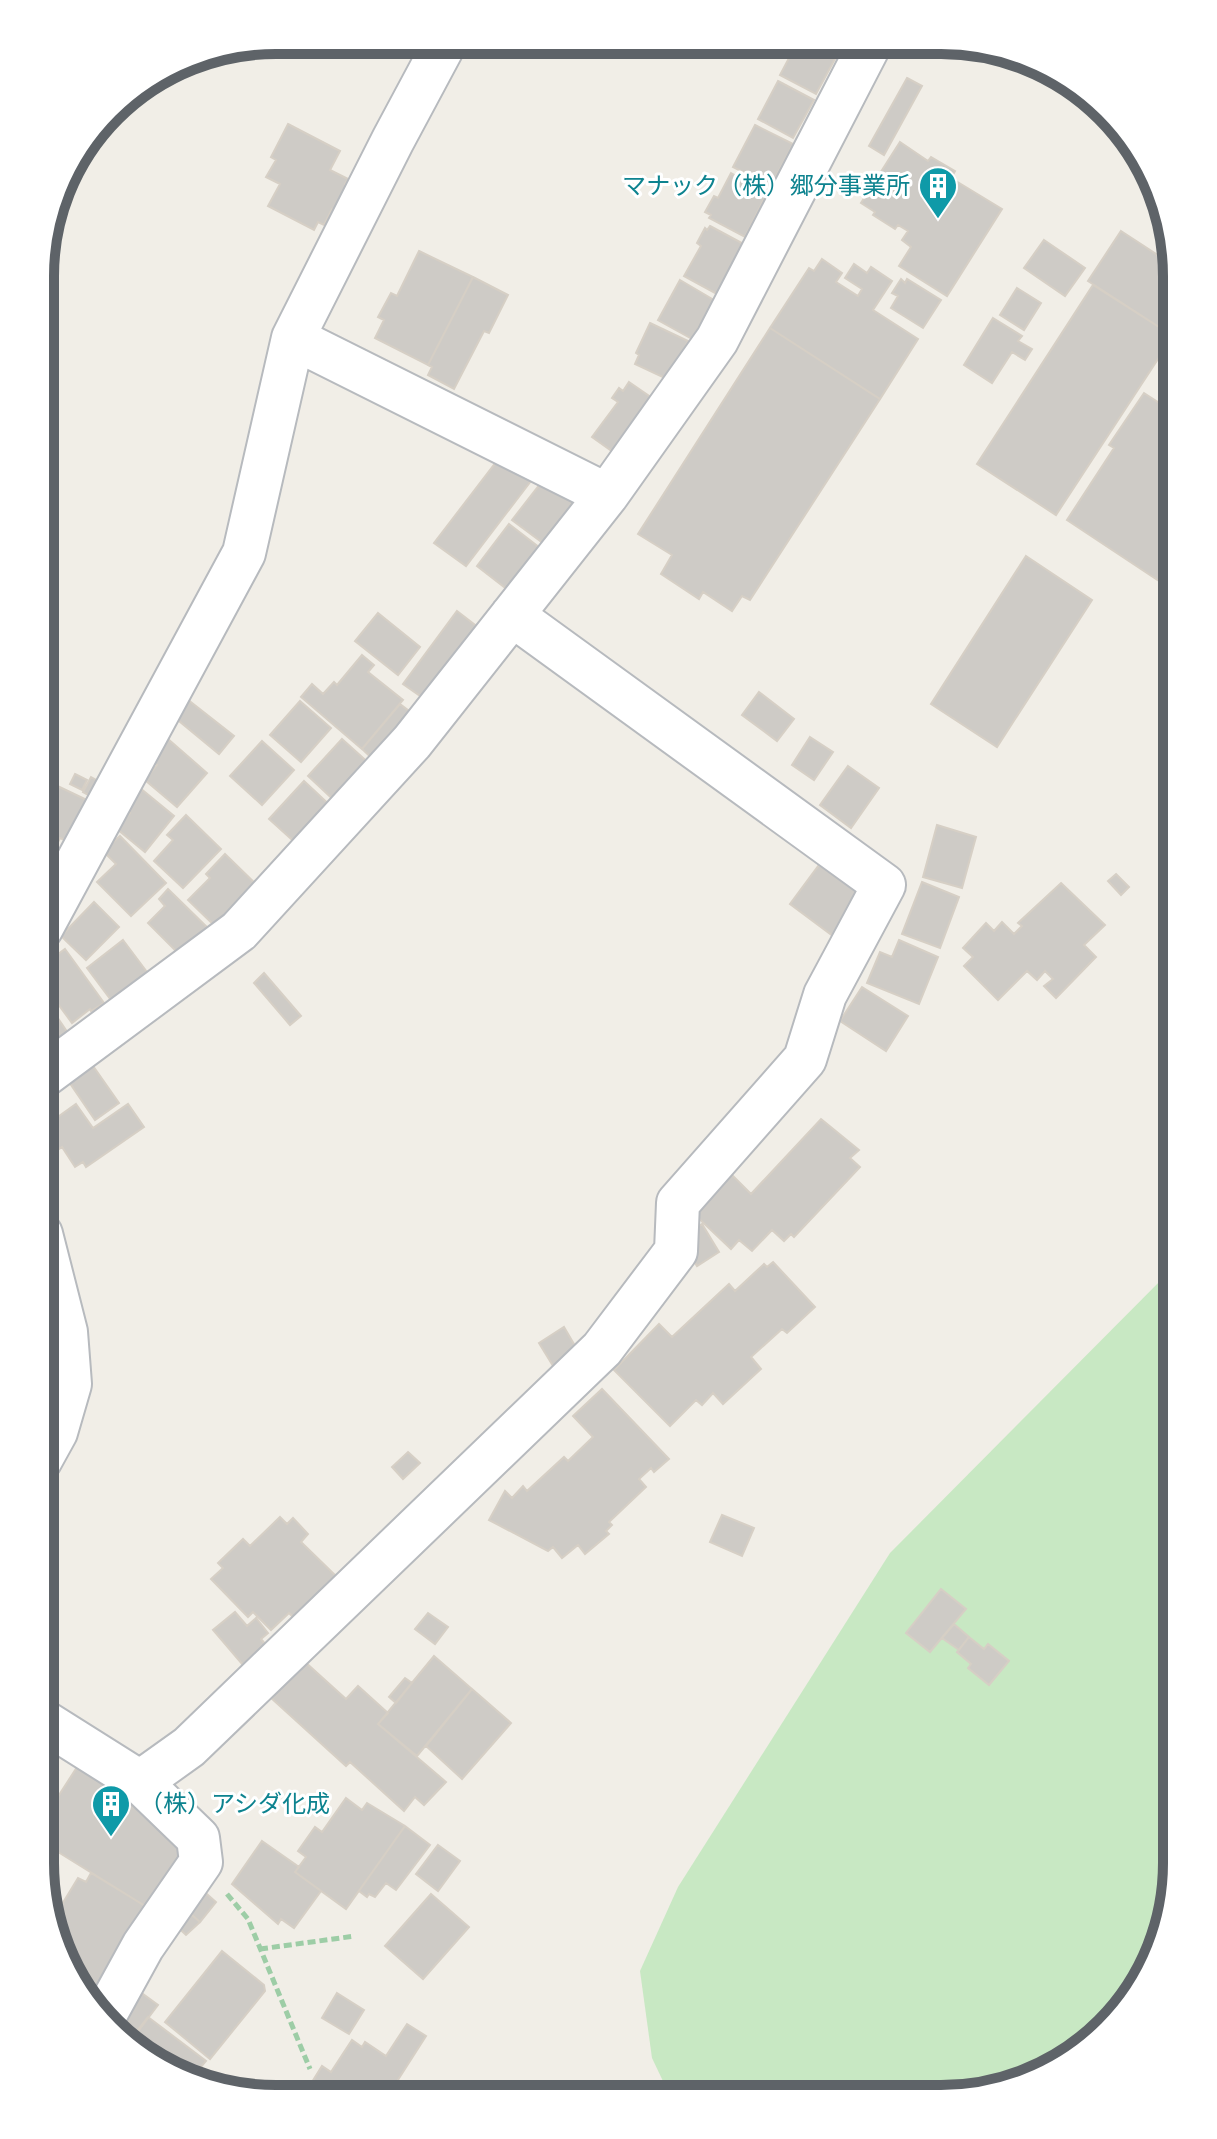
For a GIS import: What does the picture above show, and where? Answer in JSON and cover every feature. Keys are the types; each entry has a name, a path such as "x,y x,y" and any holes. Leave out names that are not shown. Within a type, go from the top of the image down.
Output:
{"street":[{"path":"54,905 244,553 293,338 439,54"},
{"path":"54,1068 239,931 412,742 607,495 717,340 865,54"},
{"path":"293,338 607,495"},
{"path":"140,1782 189,1747 602,1349 676,1251 678,1203 805,1059 825,995 884,885 512,615"},
{"path":"54,1285 66,1332 70,1384 54,1436"},
{"path":"54,1728 140,1782 198,1838 201,1862 143,1946 109,2009"}],"path":[{"path":"201,1862 248,1919 310,2069"},
{"path":"260,1949 355,1936"}],"green space":[{"path":"1163,1278 1163,1878 1159,1906 1146,1948 1117,1998 1076,2039 1039,2062 984,2081 941,2085 665,2085 652,2058 640,1971 678,1887 890,1553"}],"building":[{"path":"791,54 826,54 835,59 816,94 780,75"},
{"path":"907,78 922,86 884,155 869,146"},
{"path":"778,81 814,100 793,138 758,119"},
{"path":"288,124 340,151 330,170 348,179 345,184 349,187 337,211 332,209 324,225 318,222 314,230 268,206 280,184 266,177 276,160 271,157"},
{"path":"755,125 793,144 771,186 733,167"},
{"name":"マナック（株）郷分事業所","path":"900,142 928,161 931,157 955,171 951,178 1002,209 947,296 899,266 911,247 902,240 908,231 898,225 895,229 861,203"},
{"path":"731,173 767,193 745,237 709,218 711,215 705,212 714,196 718,198"},
{"path":"710,226 751,248 724,298 684,276 701,246 697,243 705,228 707,230"},
{"path":"1121,231 1163,258 1163,330 1088,281"},
{"path":"1044,240 1085,268 1065,296 1024,268"},
{"path":"419,251 473,277 428,365 375,338 384,320 378,317 391,293 397,296"},
{"path":"822,259 842,273 836,282 858,296 862,289 845,278 854,264 867,273 871,267 892,281 873,310 918,339 880,399 770,328 809,268 814,271"},
{"path":"473,277 508,295 489,333 484,331 454,389 428,375 432,367 428,365"},
{"path":"901,279 905,283 907,279 941,300 923,328 891,308 898,296 892,293"},
{"path":"680,280 714,300 692,339 658,320"},
{"path":"1093,285 1163,330 1163,351 1056,515 977,464"},
{"path":"1017,288 1041,303 1024,330 1000,315"},
{"path":"993,318 1022,336 1018,341 1032,349 1025,360 1012,352 992,383 964,365"},
{"path":"650,323 688,341 669,380 635,364 639,355 636,353"},
{"path":"770,328 880,399 750,600 742,596 732,611 703,592 699,599 661,574 672,555 638,534"},
{"path":"629,382 655,400 616,454 592,437 618,402 612,398 619,388 623,391"},
{"path":"1144,393 1161,404 1163,401 1163,584 1067,520 1114,448 1109,445"},
{"path":"500,457 531,481 466,566 434,543"},
{"path":"544,479 574,503 543,543 512,520"},
{"path":"509,524 540,548 508,590 477,566"},
{"path":"1026,556 1092,600 997,747 931,704"},
{"path":"457,611 479,628 426,700 403,684"},
{"path":"378,613 420,647 398,675 355,641"},
{"path":"362,655 374,665 368,672 403,700 362,749 301,697 312,684 323,694 334,682 337,685"},
{"path":"759,692 794,719 777,741 742,715"},
{"path":"187,699 234,736 219,754 173,716"},
{"path":"300,701 331,728 301,762 270,735"},
{"path":"400,704 417,717 377,763 362,749"},
{"path":"810,737 833,752 814,780 792,765"},
{"path":"168,739 207,773 177,807 145,780 157,765 150,760"},
{"path":"342,739 372,766 338,804 308,776"},
{"path":"262,741 294,770 262,805 230,776"},
{"path":"848,766 879,788 851,828 820,805"},
{"path":"75,774 87,780 82,790 70,784"},
{"path":"91,777 109,787 101,802 83,792"},
{"path":"304,781 334,809 299,846 269,819"},
{"path":"54,784 89,801 69,842 60,838 56,846"},
{"path":"140,788 174,816 145,852 117,829 130,813 123,807"},
{"path":"186,815 221,849 183,888 154,861 173,840 167,835"},
{"path":"937,825 976,837 962,888 923,877"},
{"path":"120,836 166,883 131,916 97,882 116,864 103,851"},
{"path":"225,854 258,886 217,928 188,900 210,878 206,874"},
{"path":"819,865 862,895 833,936 790,904"},
{"path":"1116,874 1129,887 1121,895 1108,881"},
{"path":"922,882 959,897 940,948 902,934"},
{"path":"1061,883 1105,925 1084,945 1096,957 1056,998 1044,986 1053,979 1045,971 1037,980 1027,971 998,1000 964,966 973,957 963,948 986,923 994,931 1002,922 1014,934 1022,926 1018,923"},
{"path":"168,889 211,931 184,959 148,923 165,906 159,899"},
{"path":"94,902 119,927 86,960 61,936"},
{"path":"123,940 153,980 117,1008 87,968"},
{"path":"899,940 938,957 919,1004 867,983 880,952 892,957"},
{"path":"65,949 104,1003 72,1023 54,999 54,957"},
{"path":"264,973 301,1016 290,1025 254,983"},
{"path":"862,987 908,1016 886,1051 840,1021"},
{"path":"54,1012 72,1039 54,1051"},
{"path":"91,1063 119,1103 95,1120 67,1079"},
{"path":"76,1104 93,1128 128,1104 144,1127 86,1167 83,1162 75,1167 62,1147 56,1151 54,1148 54,1120"},
{"path":"821,1119 859,1150 850,1158 860,1167 794,1237 791,1234 784,1241 772,1230 752,1251 739,1240 731,1249 694,1214 730,1173 751,1194"},
{"path":"696,1223 698,1227 702,1224 719,1252 697,1266 681,1240"},
{"path":"773,1262 815,1307 787,1333 782,1329 751,1357 761,1369 723,1404 713,1393 702,1405 696,1400 670,1426 614,1370 659,1324 672,1337 729,1284 735,1291 764,1264 767,1267"},
{"path":"564,1327 578,1351 553,1366 539,1343"},
{"path":"602,1389 669,1459 654,1472 651,1468 639,1479 646,1487 609,1522 612,1525 606,1531 609,1534 585,1554 578,1545 562,1558 553,1547 548,1551 489,1520 505,1491 512,1498 523,1486 527,1491 564,1457 568,1461 593,1437 573,1416"},
{"path":"408,1452 420,1463 403,1479 392,1467"},
{"path":"722,1515 754,1528 742,1556 710,1542"},
{"path":"280,1517 287,1524 293,1518 308,1534 301,1542 336,1576 294,1618 289,1613 271,1630 253,1612 248,1617 211,1579 223,1568 218,1563 243,1539 250,1546"},
{"path":"941,1589 966,1609 930,1652 906,1633"},
{"path":"235,1612 247,1626 256,1618 268,1633 261,1639 266,1645 243,1665 213,1630"},
{"path":"428,1613 448,1627 435,1644 415,1629"},
{"path":"954,1624 969,1637 959,1650 942,1638"},
{"path":"969,1637 984,1649 988,1644 1009,1661 989,1685 968,1668 971,1664 957,1652"},
{"path":"434,1656 472,1689 417,1756 378,1724"},
{"path":"304,1661 346,1699 358,1686 388,1713 378,1724 446,1782 424,1805 415,1797 404,1811 350,1762 346,1766 271,1698"},
{"path":"405,1678 412,1683 396,1703 389,1697"},
{"path":"472,1689 511,1723 462,1779 426,1746"},
{"name":"（株）アシダ化成","path":"81,1761 176,1835 183,1849 150,1909 54,1849 54,1824 57,1819 54,1817 54,1803"},
{"path":"346,1798 362,1810 367,1803 405,1826 346,1909 295,1872 306,1857 298,1851 315,1827 322,1832"},
{"path":"405,1826 430,1845 396,1890 386,1883 375,1897 369,1894 367,1897 359,1891"},
{"path":"262,1841 299,1867 295,1872 321,1891 294,1928 281,1919 278,1924 232,1884"},
{"path":"438,1845 460,1861 438,1891 416,1874"},
{"path":"91,1873 150,1909 96,1993 77,1961 59,1909 78,1878 86,1882"},
{"path":"199,1887 216,1902 200,1922 183,1907"},
{"path":"431,1894 469,1927 423,1979 385,1946"},
{"path":"186,1910 200,1922 186,1935 173,1923"},
{"path":"222,1951 264,1985 265,1991 210,2059 165,2022"},
{"path":"139,1991 158,2005 136,2034 118,2018"},
{"path":"337,1993 364,2010 349,2034 322,2018"},
{"path":"148,2017 206,2061 198,2070 191,2068 135,2034"},
{"path":"407,2024 426,2036 395,2085 310,2085 322,2066 331,2072 352,2040 362,2047 365,2042 386,2056"}],"place":[{"name":"マナック（株）郷分事業所","path":"938,220"},
{"name":"（株）アシダ化成","path":"111,1838"}]}
